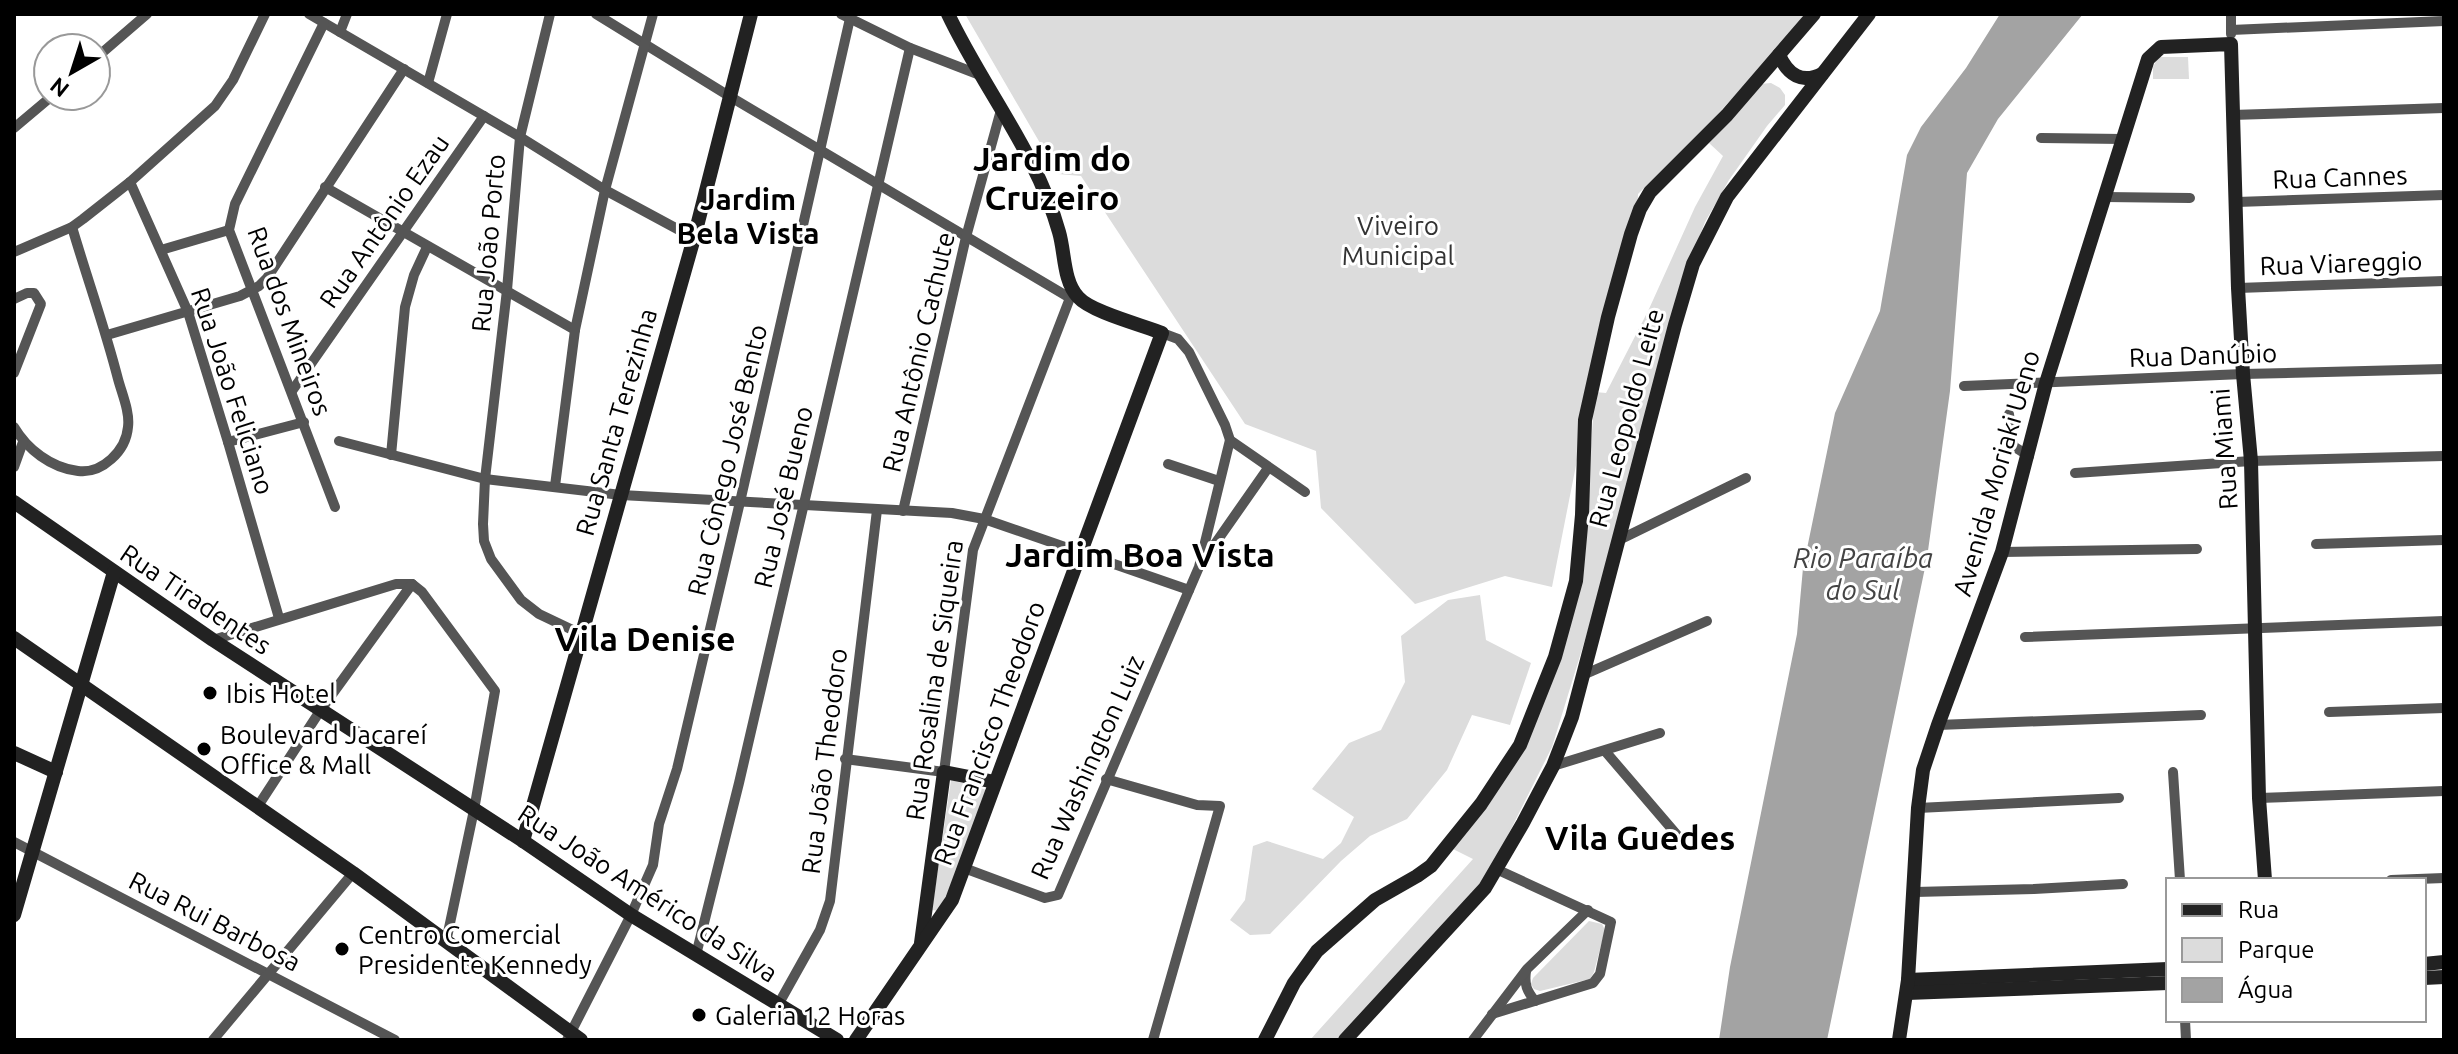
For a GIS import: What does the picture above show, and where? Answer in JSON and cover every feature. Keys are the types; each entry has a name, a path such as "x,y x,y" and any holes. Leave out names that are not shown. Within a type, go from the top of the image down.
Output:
{"main road":[{"name":"Rua Santa Terezinha","path":"523,841 694,238 751,14"},
{"path":"948,14 1044,188 1061,236 1073,297 1162,333"},
{"path":"1265,1040 1294,983 1317,951 1375,900 1431,866 1481,804 1520,745 1555,657 1576,581 1585,420 1608,317 1637,217 1661,179 1706,137 1814,14"},
{"path":"1774,60 1786,66 1805,88 1822,74 1869,14"},
{"name":"Rua Miami","path":"2231,37 2238,288 2251,461 2259,798 2265,878"},
{"name":"Avenida Moriaki Ueno","path":"1899,1040 1908,987 1923,770 2002,552 2046,383 2148,59 2161,47 2231,37"},
{"name":"Rua Leopoldo Leite","path":"1345,1040 1472,903 1496,869 1553,766 1572,717 1693,264 1727,197 1805,88"},
{"name":"Rua Francisco Theodoro","path":"856,1040 952,900 1162,333"},
{"name":"Rua Tiradentes","path":"14,502 213,640 474,810"},
{"path":"14,915 114,572"},
{"path":"14,638 353,873 573,1038"},
{"path":"14,753 56,772"},
{"path":"944,772 995,782"},
{"name":"Rua Rosalina de Siqueira","path":"920,948 944,772"},
{"name":"Rua João Américo da Silva","path":"474,810 631,915 837,1040"},
{"path":"1908,987 2166,969"},
{"path":"1908,987 2166,983"}],"street":[{"path":"112,44 147,14"},
{"path":"14,252 72,227 130,182 215,106 233,80 265,14"},
{"path":"309,14 605,190 694,238"},
{"path":"340,32 347,14"},
{"path":"428,83 447,14"},
{"name":"Rua João Porto","path":"550,14 520,137 507,290 485,479 484,541 491,559 530,608 581,634"},
{"path":"596,14 966,237 1073,297"},
{"path":"555,486 575,330 605,190 653,14"},
{"name":"Rua Miami","path":"2231,14 2231,37"},
{"path":"847,15 910,48 980,75"},
{"name":"Rua Cônego José Bento","path":"573,1038 653,865 661,815 677,769 821,149 847,15"},
{"path":"2231,37 2444,21"},
{"name":"Rua dos Mineiros","path":"324,23 235,204 229,230 335,507"},
{"name":"Rua José Bueno","path":"696,955 910,48"},
{"path":"107,335 240,296 267,278 404,69"},
{"path":"2232,115 2444,108"},
{"name":"Rua Antônio Cachute","path":"903,511 966,237 1001,110"},
{"path":"14,128 33,112"},
{"name":"Rua Antônio Ezau","path":"292,391 484,116"},
{"path":"2041,138 2123,139"},
{"name":"Rua João Feliciano","path":"130,182 188,312 279,618"},
{"path":"325,187 575,330"},
{"name":"Rua Cannes","path":"2237,202 2444,195"},
{"path":"2105,197 2190,198"},
{"path":"14,427 23,442 57,466 82,472 103,465 120,451 128,429 107,335 72,227"},
{"path":"161,250 229,230"},
{"path":"391,455 405,307 414,275 427,247"},
{"name":"Rua Viareggio","path":"2238,288 2444,281"},
{"path":"14,299 34,293 41,304 14,373"},
{"name":"Rua Rosalina de Siqueira","path":"944,772 969,568 984,519 1073,297"},
{"path":"1162,333 1178,339 1189,352 1230,440 1305,492"},
{"name":"Rua Danúbio","path":"1964,386 2444,369"},
{"path":"2009,414 2013,446 2029,456"},
{"path":"228,442 304,422"},
{"name":"Rua Washington Luiz","path":"964,868 1045,898 1054,898 1060,890 1199,567 1230,440"},
{"path":"339,441 485,479 621,495 952,513 984,519 1189,590"},
{"path":"14,467 23,442"},
{"path":"2075,473 2251,461 2444,456"},
{"path":"1168,464 1219,481"},
{"name":"Rua Washington Luiz","path":"1199,567 1268,468"},
{"path":"1619,540 1746,478"},
{"name":"Rua João Theodoro","path":"778,1005 827,916 877,510"},
{"path":"2316,544 2444,540"},
{"path":"2002,552 2197,549"},
{"path":"213,640 396,584 412,584 422,592 495,689 446,942"},
{"path":"258,806 320,711 412,584"},
{"path":"1583,675 1707,621"},
{"path":"2025,637 2444,621"},
{"path":"2329,712 2444,708"},
{"path":"1938,725 2201,715"},
{"path":"1553,766 1660,733"},
{"path":"1605,751 1677,835"},
{"path":"845,759 944,772"},
{"path":"2173,772 2180,878"},
{"path":"1106,779 1197,805 1220,806 1153,1040"},
{"path":"2259,798 2444,791"},
{"path":"1918,808 2119,798"},
{"name":"Rua Rui Barbosa","path":"14,842 395,1040"},
{"path":"1492,1014 1589,986 1597,979 1611,922 1496,869"},
{"path":"213,1040 353,873"},
{"path":"1915,892 2123,884"},
{"path":"1473,1040 1527,969 1588,910"},
{"path":"1527,969 1527,990 1535,1001"}],"green space":[{"name":"Viveiro Municipal","path":"965,14 1810,14 1715,117 1638,194 1637,217 1592,384 1552,587 1505,576 1415,604 1321,508 1316,451 1245,424 1081,176 1058,174"},
{"path":"2158,57 2188,57 2189,79 2153,79 2153,67"},
{"path":"1771,83 1785,95 1785,105 1729,180 1705,222 1680,287 1595,607 1552,747 1482,887 1341,1040 1310,1040 1473,859 1453,849 1491,801 1505,773 1582,567 1595,392 1606,393 1649,309 1695,207 1723,156 1709,143 1760,84"},
{"path":"1480,595 1486,640 1531,663 1510,725 1472,715 1447,770 1407,819 1370,836 1341,861 1270,934 1250,935 1230,920 1245,900 1253,846 1267,841 1323,859 1341,843 1354,817 1312,789 1349,743 1381,730 1405,682 1401,636 1448,600"},
{"path":"951,780 987,790 939,911 932,910"},
{"path":"1589,921 1602,924 1605,930 1590,979 1540,991 1534,989 1531,984 1533,978"}],"water":[{"name":"Rio Paraíba do Sul","path":"2000,14 2083,14 1998,119 1967,173 1950,391 1927,558 1827,1040 1719,1040 1730,967 1797,634 1803,568 1835,413 1880,311 1907,155 1921,127 1966,68"}],"place":[{"name":"Ibis Hotel","path":"210,693"},
{"name":"Boulevard Jacareí Office & Mall","path":"204,749"},
{"name":"Centro Comercial Presidente Kennedy","path":"342,949"},
{"name":"Galeria 12 Horas","path":"699,1015"}],"district":[{"name":"Jardim do Cruzeiro","path":"1052,178"},
{"name":"Jardim Bela Vista","path":"748,216"},
{"name":"Jardim Boa Vista","path":"1140,554"},
{"name":"Vila Denise","path":"645,638"},
{"name":"Vila Guedes","path":"1640,837"}]}
